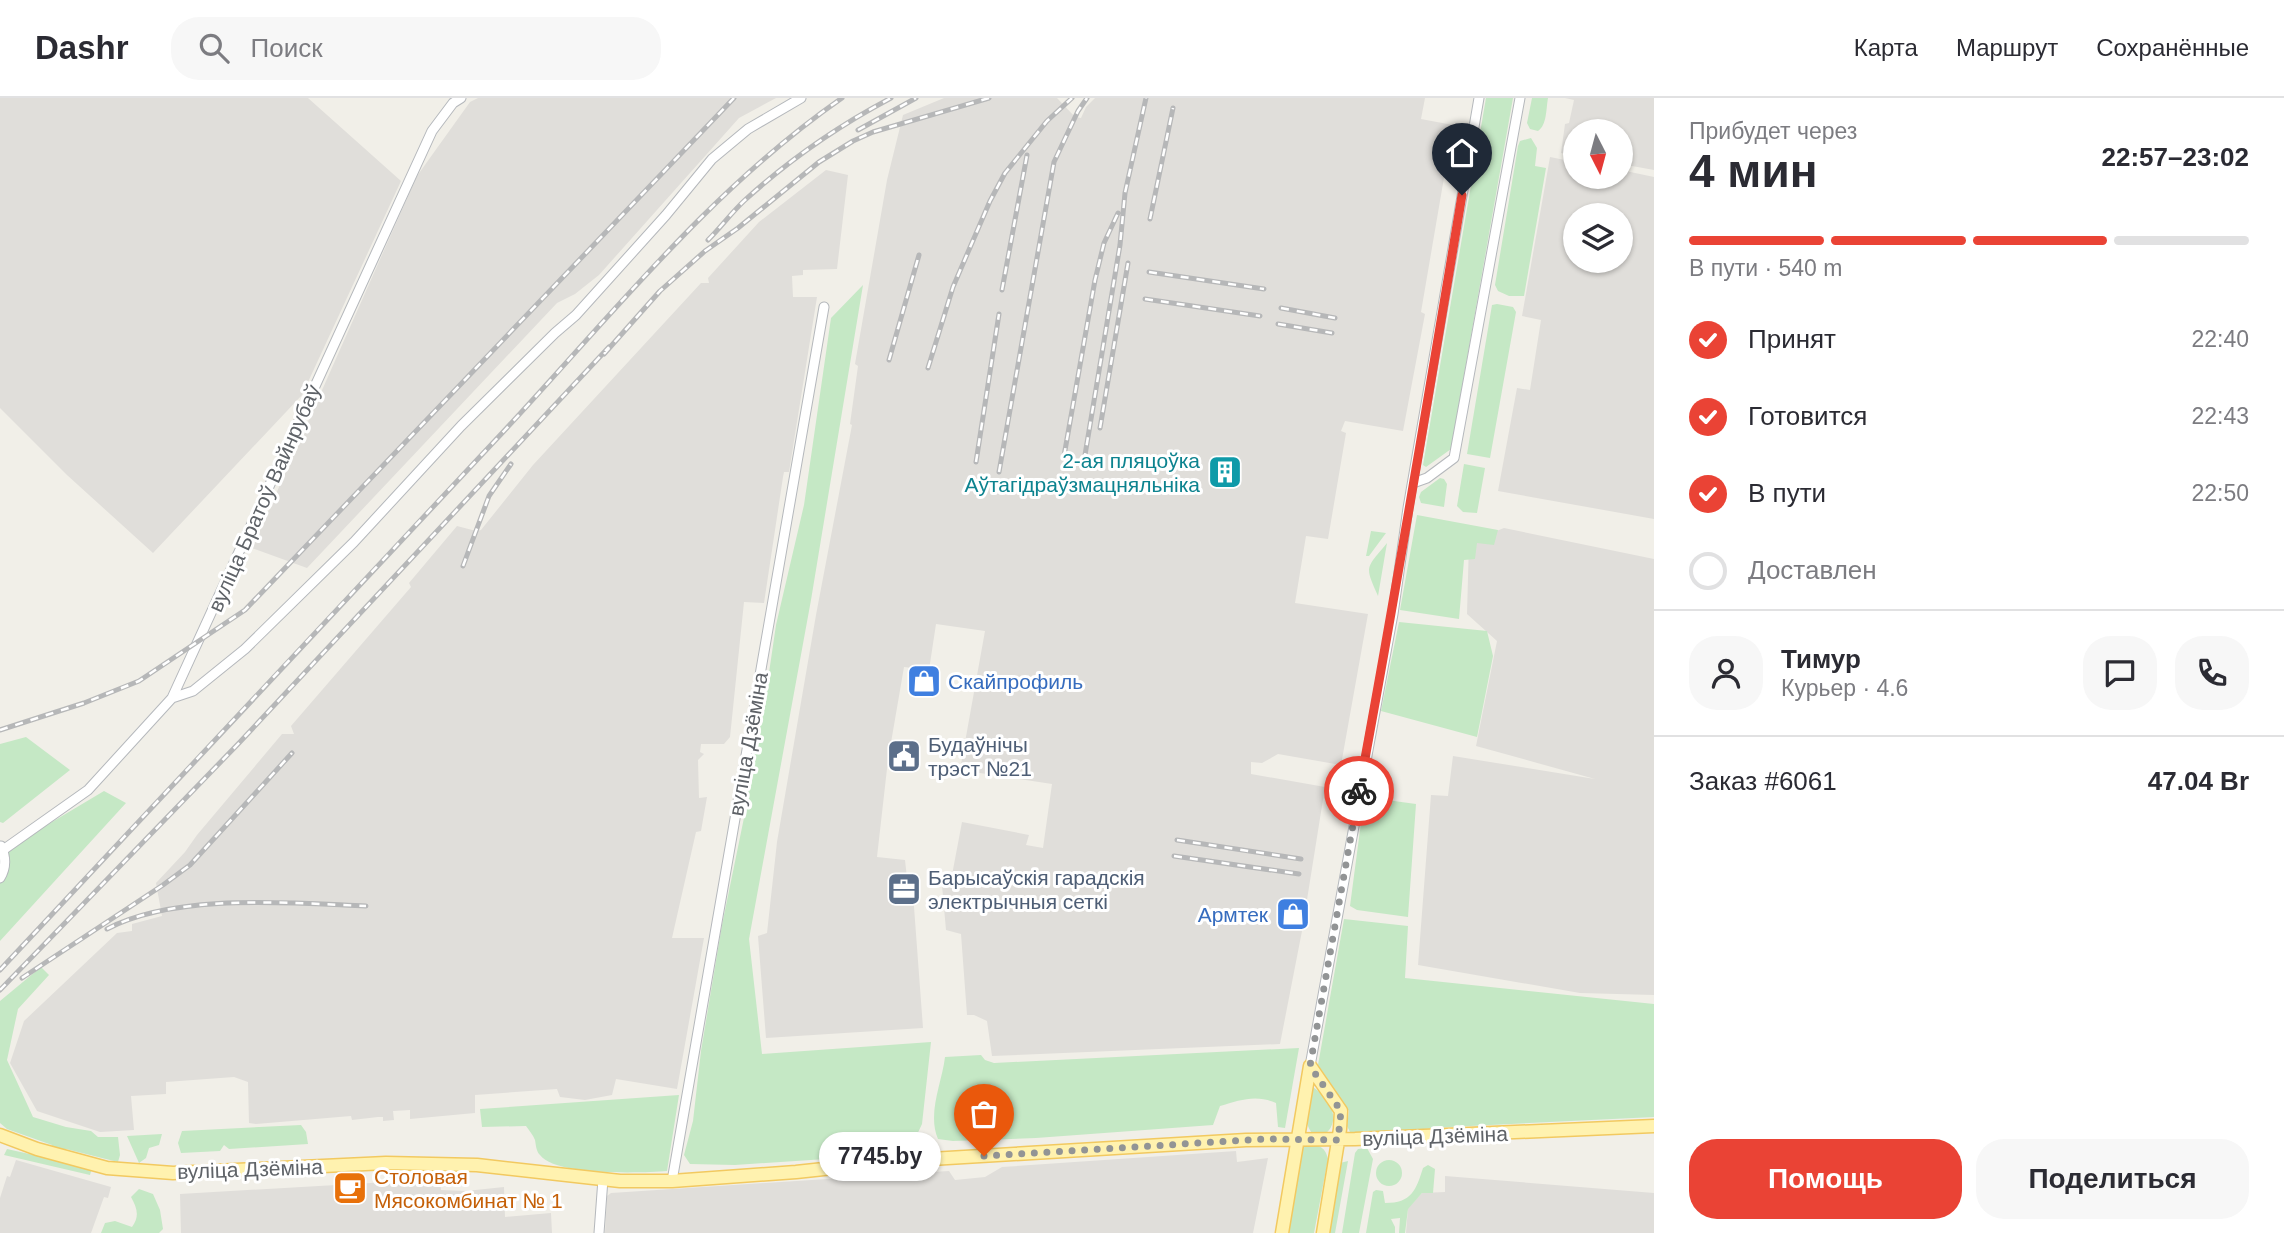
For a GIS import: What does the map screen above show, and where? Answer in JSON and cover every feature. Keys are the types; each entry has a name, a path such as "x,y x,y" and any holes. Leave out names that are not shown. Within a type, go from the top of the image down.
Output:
{"main road":[{"path":"1282,1233 1310,1066"},
{"path":"1310,1066 1341,1111 1323,1233"},
{"name":"вуліца Дзёміна","path":"0,1135 37,1149 107,1168 173,1173 398,1163 477,1165 603,1179 672,1181 945,1158 1246,1140 1338,1140 1654,1126"}],"street":[{"name":"вуліца Братоў Вайнрубаў","path":"1,847 88,790 172,698 432,131 453,103 461,98"},
{"path":"172,698 194,691 245,649 355,542 461,426 576,315 666,215 712,159 748,129 801,98"},
{"path":"1310,1066 1393,614 1408,509 1479,98"},
{"path":"1413,483 1427,478 1454,458 1520,98"},
{"name":"вуліца Дзёміна","path":"672,1181 824,307"},
{"path":"0,878 4,871 1,847"},
{"path":"599,1233 603,1179"}],"shaded area":[{"path":"0,98 308,98 401,181 302,395 153,553 67,475 0,408"},
{"path":"478,98 776,98 739,118 599,275 575,294 557,303 307,568 252,548 417,176 470,102"},
{"path":"944,98 1057,98 1075,117 1081,118 1086,107 1095,98 1425,98 1421,119 1453,125 1421,312 1425,314 1403,431 1345,421 1341,431 1346,433 1328,539 1306,536 1295,603 1368,614 1341,765 1278,754 1262,763 1251,762 1251,774 1325,787 1302,931 1280,1044 992,1056 987,1021 967,1015 961,934 946,930 941,874 952,875 962,822 1029,835 1026,845 1043,848 1052,784 960,770 985,631 936,624 929,670 904,667 888,760 877,857 905,860 907,878 912,880 923,1028 766,1038 758,936 767,933 777,842 852,425 858,366 855,364 887,180 903,115"},
{"path":"1565,98 1654,98 1654,170 1633,166 1633,119 1570,119 1574,100"},
{"path":"1550,157 1563,160 1563,189 1633,189 1633,173 1654,177 1654,519 1498,491 1517,388 1530,390 1541,320 1522,316"},
{"path":"826,170 848,175 837,269 803,270 803,275 792,276 793,297 817,297 789,472 784,472 783,477 764,603 744,602 730,737 724,744 701,744 700,752 704,754 698,760 699,798 707,797 701,831 696,832 672,938 704,938 677,1089 616,1079 612,1095 585,1100 560,1097 557,1089 475,1095 475,1113 410,1119 410,1110 393,1111 394,1120 383,1121 383,1117 352,1120 351,1116 256,1124 249,1123 248,1082 234,1077 166,1082 166,1094 131,1096 134,1130 100,1132 37,1111 10,1063 24,1021 117,933 132,931 132,924 162,916 156,883 185,852 282,734 294,734 291,726 411,587 409,583 457,526 481,530 533,465 701,283 709,283 708,278 759,222"},
{"path":"1504,528 1654,559 1654,995 1580,993 1418,965 1431,795 1448,796 1453,756 1595,779 1476,746 1497,641 1467,614 1469,542"},
{"path":"1236,1151 1237,1162 1268,1158 1253,1233 605,1233 607,1196 611,1193 949,1171 955,1180 985,1177 1002,1167"},
{"path":"16,1160 111,1187 108,1198 104,1197 91,1233 0,1233 0,1198"},
{"path":"1445,1176 1654,1193 1654,1233 1406,1233 1408,1208 1422,1193 1445,1192"},
{"path":"440,1179 441,1190 466,1191 504,1187 505,1217 551,1213 552,1233 181,1233 180,1194"}],"green space":[{"path":"1486,98 1513,98 1451,449 1426,467 1423,465"},
{"path":"1532,98 1548,98 1545,121 1538,131 1530,129 1527,123"},
{"path":"1531,138 1537,148 1535,166 1546,168 1524,296 1509,296 1498,291 1495,285 1518,146 1520,141"},
{"path":"863,285 811,600 749,939 762,1054 931,1042 922,1124 915,1139 903,1151 871,1156 735,1165 690,1164 684,1155 693,1121 701,1051 722,925 746,808 776,625 804,505 831,318"},
{"path":"1492,305 1513,307 1516,312 1490,458 1467,454"},
{"path":"1464,464 1485,468 1477,513 1463,512 1457,506"},
{"path":"1440,478 1447,484 1444,507 1421,503 1421,492"},
{"path":"1417,515 1498,530 1494,545 1477,543 1475,559 1464,560 1459,619 1400,610"},
{"path":"1371,531 1386,533 1369,556 1366,556"},
{"path":"1387,543 1378,596 1369,568"},
{"path":"1399,622 1487,631 1493,656 1477,737 1381,711"},
{"path":"26,737 70,770 3,823 0,822 0,744"},
{"path":"104,791 126,803 0,941 0,853"},
{"path":"1372,798 1416,804 1408,917 1357,910 1350,906 1362,815 1366,802"},
{"path":"1344,919 1408,926 1405,978 1654,1004 1654,1117 1359,1134 1350,1132 1347,1126 1349,1111 1318,1065"},
{"path":"41,967 49,975 18,1009 7,1060 33,1117 91,1131 98,1137 118,1137 118,1162 66,1149 53,1149 52,1145 7,1129 0,1123 0,1001"},
{"path":"1299,1048 1285,1128 1278,1127 1276,1103 1255,1098 1220,1106 1213,1125 1036,1138 953,1141 938,1139 935,1129 935,1108 945,1057 981,1055 985,1060 994,1063"},
{"path":"1313,1087 1326,1099 1332,1110 1330,1128 1319,1136 1313,1133 1307,1122"},
{"path":"679,1095 667,1171 600,1172 563,1167 540,1155 526,1126 482,1127 480,1109"},
{"path":"301,1125 306,1132 308,1144 229,1149 224,1145 220,1151 181,1153 178,1143 182,1131"},
{"path":"162,1134 159,1145 149,1148 146,1158 139,1163 127,1136"},
{"path":"1305,1145 1320,1147 1328,1159 1314,1233 1286,1233 1301,1150"},
{"path":"1367,1148 1373,1159 1359,1233 1342,1233 1355,1153 1358,1149"},
{"path":"7,1149 92,1168 90,1175 4,1155"},
{"path":"1389,1160 1398,1164 1402,1173 1398,1182 1389,1186 1380,1182 1376,1173 1380,1164"},
{"path":"1348,1161 1335,1233 1329,1233 1340,1163"},
{"path":"1428,1165 1435,1169 1433,1193 1422,1193 1408,1209 1405,1233 1399,1233 1400,1218 1391,1219 1395,1233 1366,1233 1373,1192 1383,1191 1385,1203 1401,1201 1412,1194 1423,1168"},
{"path":"139,1189 153,1194 160,1210 163,1229 159,1233 101,1233 105,1223 115,1221 132,1227 137,1212 131,1197"}],"railway":[{"path":"0,730 84,703 139,681 245,610 734,98"},
{"path":"0,970 504,431 664,255 749,172 842,98"},
{"path":"708,240 740,205 779,171 833,132 891,98"},
{"path":"858,130 916,98"},
{"path":"604,354 660,291 705,251 738,228 819,162 873,132 989,98"},
{"path":"928,368 953,287 990,201 1005,173 1047,121 1072,98"},
{"path":"999,472 1054,162 1087,98"},
{"path":"1084,461 1120,245 1125,193 1146,98"},
{"path":"1150,219 1173,108"},
{"path":"1002,290 1027,155"},
{"path":"1064,456 1095,280 1104,243 1118,213"},
{"path":"889,360 919,255"},
{"path":"1100,428 1128,263"},
{"path":"1149,272 1264,289"},
{"path":"1145,299 1260,316"},
{"path":"1281,308 1335,318"},
{"path":"976,462 999,314"},
{"path":"1278,324 1332,333"},
{"path":"0,990 239,743 609,347"},
{"path":"463,566 489,496 511,464"},
{"path":"22,978 190,865 292,753"},
{"path":"1177,840 1301,859"},
{"path":"1174,856 1299,874"},
{"path":"107,929 135,918 199,905 268,902 366,906"}],"way so far":[{"path":"984,1156 1286,1138 1338,1140 1341,1111 1310,1066 1359,791"}],"place":[{"name":"2-ая пляцоўка Аўтагідраўзмацняльніка","path":"1225,472"},
{"name":"Скайпрофиль","path":"924,681"},
{"name":"Будаўнічы трэст №21","path":"904,756"},
{"name":"Барысаўскія гарадскія электрычныя сеткі","path":"904,889"},
{"name":"Армтек","path":"1293,914"},
{"name":"7745.by","path":"984,1156"},
{"name":"Столовая Мясокомбинат № 1","path":"350,1188"}],"route":[{"path":"1359,791 1393,614 1408,509 1462,195"}]}
